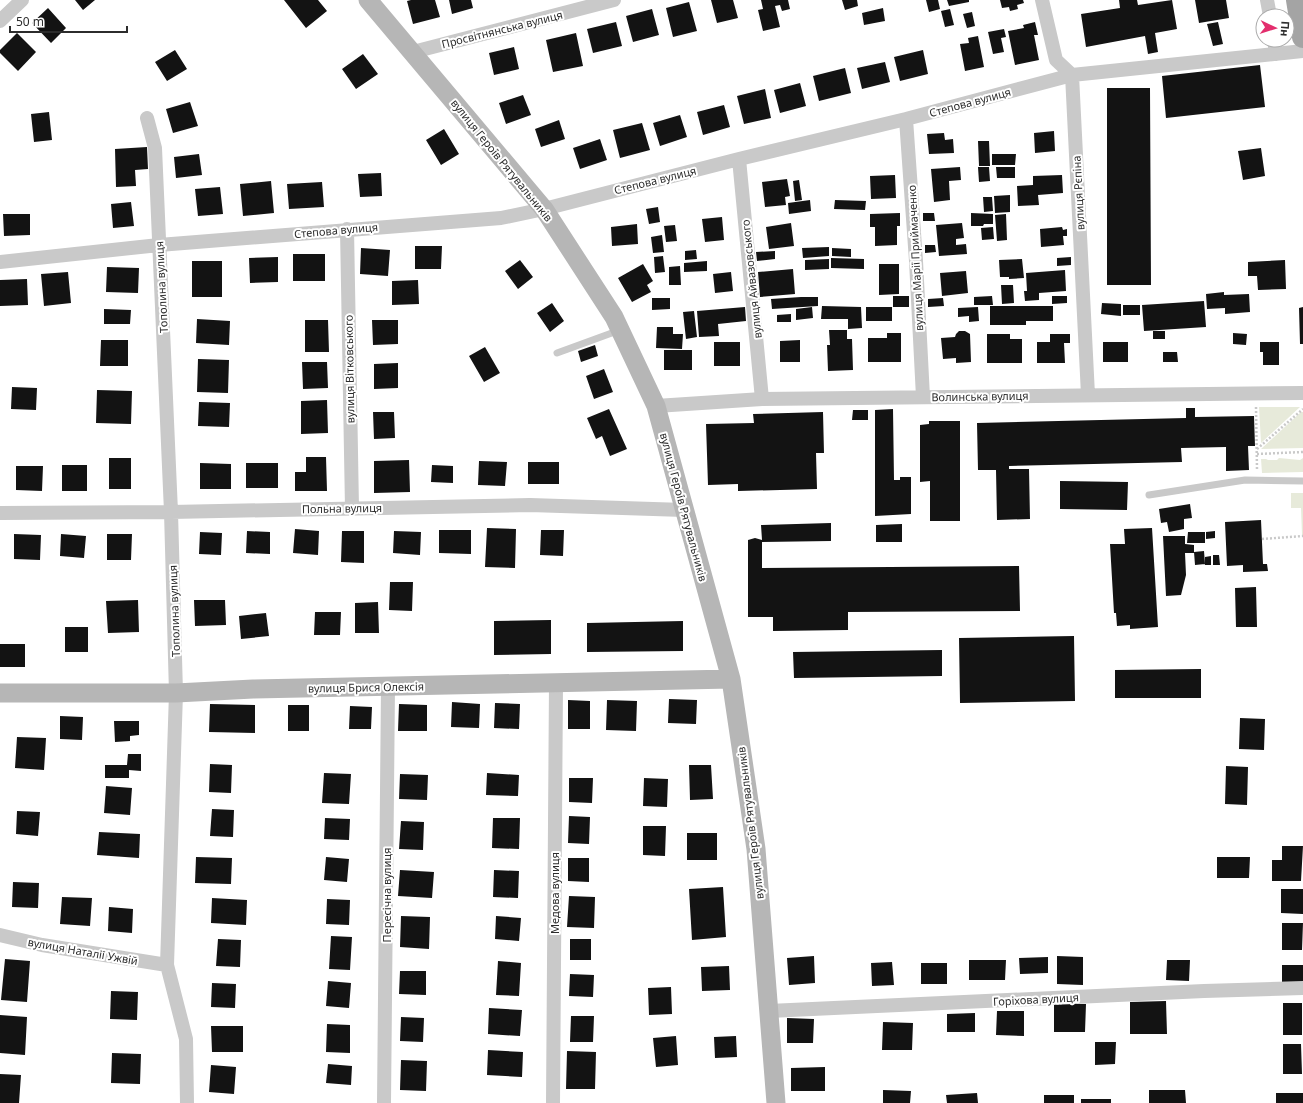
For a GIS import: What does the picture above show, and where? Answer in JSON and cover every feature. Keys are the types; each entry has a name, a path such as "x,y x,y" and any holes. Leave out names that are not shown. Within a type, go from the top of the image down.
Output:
{"main road":[{"path":"1297,0 1303,37"}],"street":[{"path":"0,21 22,0"},
{"name":"вулиця Героїв Рятувальників","path":"368,0 544,209 614,317 656,406 732,679 756,849 776,1103"},
{"name":"Просвітнянська вулиця","path":"413,52 614,0"},
{"path":"1042,0 1056,60 1072,75"},
{"path":"1275,48 1276,54"},
{"name":"Степова вулиця","path":"0,262 159,246 501,218 544,209 739,159 906,119 1072,75 1303,51"},
{"name":"вулиця Рєпіна","path":"1072,75 1088,395"},
{"name":"Тополина вулиця","path":"147,118 155,148 172,512 176,693 166,965 186,1039 187,1103"},
{"name":"вулиця Марії Приймаченко","path":"906,119 916,261 923,397"},
{"name":"вулиця Айвазовського","path":"739,159 762,399"},
{"name":"вулиця Вітковського","path":"347,230 352,508"},
{"name":"Волинська вулиця","path":"656,406 762,399 1303,393"},
{"name":"Польна вулиця","path":"0,513 172,512 530,505 684,510"},
{"name":"вулиця Брися Олексія","path":"0,693 176,693 253,689 732,679"},
{"name":"Медова вулиця","path":"553,1103 556,683"},
{"name":"Пересічна вулиця","path":"384,1103 388,686"},
{"name":"вулиця Наталії Ужвій","path":"0,934 42,945 166,965"},
{"name":"Горіхова вулиця","path":"768,1011 1196,991 1303,988"}],"lane":[{"path":"557,353 620,330"},
{"path":"1149,495 1245,480 1303,481"}],"path":[{"path":"1256,404 1258,481"},
{"path":"1257,449 1303,409"},
{"path":"1257,454 1303,452"},
{"path":"1262,539 1303,536"}],"green space":[{"path":"1259,407 1300,407 1261,443"},
{"path":"1301,412 1303,412 1303,448 1261,449"},
{"path":"1279,458 1300,460 1303,458 1303,472 1262,473 1261,459 1277,460"},
{"path":"1291,493 1303,493 1303,535 1301,508 1291,508"}],"building":[{"path":"75,0 95,0 83,10"},
{"path":"284,0 318,0 327,11 306,28"},
{"path":"435,0 440,17 413,24 407,1"},
{"path":"449,0 471,0 473,8 452,14"},
{"path":"711,0 733,0 738,18 717,23"},
{"path":"761,0 788,0 790,9 782,11 780,5 775,6 780,27 763,31 758,10 763,9"},
{"path":"842,0 857,0 858,6 845,10"},
{"path":"926,0 938,0 940,9 929,12"},
{"path":"947,0 969,0 969,2 949,6"},
{"path":"1000,0 1023,0 1024,3 1017,5 1018,9 1010,11 1009,7 1002,8"},
{"path":"1119,0 1137,0 1138,5 1172,0 1177,29 1155,33 1158,52 1148,54 1145,36 1086,47 1081,14 1120,8"},
{"path":"1195,0 1226,0 1229,18 1199,23"},
{"path":"689,2 697,31 673,37 666,8"},
{"path":"48,8 66,28 51,43 32,23"},
{"path":"883,8 885,21 864,25 862,13"},
{"path":"652,9 659,35 633,42 626,16"},
{"path":"950,9 954,25 945,27 941,11"},
{"path":"972,12 975,26 967,28 963,14"},
{"path":"616,22 622,46 593,53 587,29"},
{"path":"1035,22 1038,35 1034,35 1039,60 1015,65 1008,31 1024,28 1023,25"},
{"path":"1218,22 1223,44 1213,46 1207,24"},
{"path":"1004,29 1006,37 1001,38 1004,52 993,54 988,32"},
{"path":"17,33 36,52 18,71 0,53 0,50"},
{"path":"576,33 583,66 553,72 546,40"},
{"path":"978,36 984,67 965,71 960,44 969,43 968,38"},
{"path":"514,47 519,69 494,75 489,53"},
{"path":"175,50 187,69 167,81 155,62"},
{"path":"923,50 928,74 900,81 894,57"},
{"path":"363,54 378,74 356,89 342,69"},
{"path":"885,62 890,82 862,89 857,68"},
{"path":"1260,65 1265,107 1166,118 1162,76"},
{"path":"845,68 851,93 819,101 813,76"},
{"path":"800,83 806,106 780,113 774,90"},
{"path":"1107,88 1150,88 1151,285 1107,285"},
{"path":"765,89 771,118 744,124 737,96"},
{"path":"523,95 531,115 506,124 499,103"},
{"path":"190,102 198,126 173,133 166,109"},
{"path":"724,105 730,127 703,135 697,112"},
{"path":"49,112 52,140 34,142 31,114"},
{"path":"680,115 687,137 660,146 653,123"},
{"path":"559,120 565,139 541,147 535,129"},
{"path":"642,123 650,150 620,158 613,130"},
{"path":"444,129 459,154 441,165 426,140"},
{"path":"1054,131 1055,151 1035,153 1034,133"},
{"path":"944,133 945,140 953,139 954,153 929,154 927,134"},
{"path":"600,139 607,160 580,169 573,148"},
{"path":"978,141 989,141 990,166 979,166"},
{"path":"147,147 148,169 135,170 136,186 116,187 115,149"},
{"path":"1261,148 1265,176 1243,180 1238,151"},
{"path":"199,154 202,175 176,178 174,157"},
{"path":"992,154 1016,154 1015,165 992,165"},
{"path":"960,167 961,180 949,181 950,200 934,202 931,169"},
{"path":"978,167 989,167 990,181 979,182"},
{"path":"996,167 1015,167 1015,178 997,178"},
{"path":"381,173 382,196 360,197 358,174"},
{"path":"895,175 896,198 871,199 870,176"},
{"path":"1062,175 1063,193 1038,195 1039,205 1018,206 1017,186 1033,185 1033,176"},
{"path":"787,179 790,196 785,197 786,205 765,207 762,182"},
{"path":"799,180 802,200 795,201 793,181"},
{"path":"271,181 274,213 243,216 240,184"},
{"path":"322,182 324,207 289,209 287,184"},
{"path":"220,187 223,214 198,216 195,189"},
{"path":"1010,195 1010,212 995,213 994,196"},
{"path":"983,197 992,197 993,211 984,212"},
{"path":"810,200 811,211 789,214 788,203"},
{"path":"835,200 866,201 865,210 834,209"},
{"path":"131,202 134,226 113,228 111,204"},
{"path":"658,207 660,222 649,224 646,209"},
{"path":"900,213 900,226 897,226 897,245 875,246 875,227 870,227 870,214"},
{"path":"923,213 934,213 935,221 923,221"},
{"path":"971,213 993,214 993,224 971,226"},
{"path":"3,214 30,214 30,235 4,236"},
{"path":"1006,214 1007,240 997,241 995,215"},
{"path":"722,217 724,240 705,242 702,219"},
{"path":"791,223 794,246 769,249 766,227"},
{"path":"962,223 964,238 956,239 956,245 966,244 967,254 939,256 936,225"},
{"path":"637,224 638,244 612,246 611,227"},
{"path":"675,225 677,241 666,242 664,226"},
{"path":"993,227 994,239 982,240 981,228"},
{"path":"1062,227 1063,230 1067,229 1067,236 1063,236 1064,245 1041,247 1040,229"},
{"path":"662,235 664,252 653,253 651,237"},
{"path":"925,245 935,245 936,252 925,253"},
{"path":"415,246 442,246 441,269 415,269"},
{"path":"829,247 829,256 803,258 802,248"},
{"path":"361,248 390,250 388,276 360,274"},
{"path":"832,248 851,249 851,257 832,256"},
{"path":"696,250 697,259 685,260 685,251"},
{"path":"775,251 775,259 757,261 756,252"},
{"path":"293,254 325,254 325,281 293,281"},
{"path":"663,256 665,272 655,273 654,257"},
{"path":"278,257 278,282 250,283 249,258"},
{"path":"1071,257 1071,265 1057,266 1057,258"},
{"path":"831,258 864,259 864,269 831,268"},
{"path":"829,259 829,269 805,270 805,260"},
{"path":"1022,259 1024,278 1009,279 1009,277 1000,277 999,260"},
{"path":"520,260 533,277 518,289 505,271"},
{"path":"1285,260 1286,289 1258,290 1257,276 1248,276 1248,262"},
{"path":"192,261 222,261 222,297 192,297"},
{"path":"707,261 707,271 684,272 684,263"},
{"path":"643,264 653,281 647,285 651,292 632,302 618,278"},
{"path":"879,264 899,264 899,294 879,295"},
{"path":"680,266 681,285 669,285 669,267"},
{"path":"107,267 139,268 138,293 106,292"},
{"path":"793,269 795,294 760,297 758,272"},
{"path":"1065,270 1066,291 1039,293 1039,300 1025,301 1024,291 1027,291 1026,273"},
{"path":"966,271 968,293 942,296 940,273"},
{"path":"68,272 71,303 44,306 41,274"},
{"path":"731,272 733,291 715,293 713,274"},
{"path":"27,279 28,305 0,306 0,280"},
{"path":"418,280 419,304 392,305 392,281"},
{"path":"1001,285 1013,285 1014,303 1002,304"},
{"path":"1224,292 1224,295 1249,294 1250,312 1225,314 1225,308 1207,309 1206,294"},
{"path":"893,296 909,296 909,307 893,307"},
{"path":"992,296 993,305 974,305 974,297"},
{"path":"1052,296 1067,296 1067,303 1052,304"},
{"path":"818,297 818,306 772,309 771,299"},
{"path":"652,298 670,298 670,309 652,310"},
{"path":"943,298 944,306 928,307 928,299"},
{"path":"1204,301 1206,327 1144,331 1142,305"},
{"path":"552,303 564,321 550,332 537,313"},
{"path":"1102,303 1121,304 1121,316 1101,314"},
{"path":"1123,305 1140,305 1140,315 1123,315"},
{"path":"822,306 861,307 862,328 848,329 848,319 821,319"},
{"path":"990,306 1053,306 1053,321 1026,321 1026,325 990,325"},
{"path":"745,307 746,321 718,324 719,336 699,337 697,311"},
{"path":"812,307 813,318 796,320 796,309"},
{"path":"866,307 892,307 892,321 866,321"},
{"path":"978,307 979,321 969,322 969,316 958,317 958,308"},
{"path":"1303,307 1303,344 1300,344 1299,308"},
{"path":"104,309 131,310 130,324 104,324"},
{"path":"694,311 697,337 686,339 683,312"},
{"path":"791,314 791,322 777,322 777,315"},
{"path":"197,319 230,321 229,345 196,343"},
{"path":"305,320 328,320 329,352 305,352"},
{"path":"372,320 398,320 398,344 373,345"},
{"path":"657,327 673,327 673,334 683,334 682,349 656,348"},
{"path":"829,330 847,330 847,339 852,339 853,370 828,371 827,345 830,345"},
{"path":"959,331 965,331 970,334 971,362 956,363 956,358 943,359 941,338 955,337"},
{"path":"1153,331 1165,331 1165,339 1153,339"},
{"path":"887,333 901,333 901,362 868,362 868,338 887,338"},
{"path":"1233,333 1247,334 1246,345 1233,344"},
{"path":"987,334 1010,334 1010,339 1022,339 1022,363 987,363"},
{"path":"1050,334 1070,334 1070,343 1064,343 1065,363 1037,363 1037,342 1050,342"},
{"path":"101,340 128,340 128,366 100,366"},
{"path":"800,340 800,362 780,362 780,341"},
{"path":"714,342 740,342 740,366 714,366"},
{"path":"1103,342 1128,342 1128,362 1103,362"},
{"path":"1260,342 1279,342 1279,365 1263,365 1263,352 1260,352"},
{"path":"595,345 598,356 581,362 578,351"},
{"path":"485,347 500,373 484,382 469,356"},
{"path":"664,350 692,350 692,370 664,370"},
{"path":"1163,352 1177,352 1178,362 1163,362"},
{"path":"198,359 229,360 228,393 197,392"},
{"path":"302,362 327,362 328,388 303,389"},
{"path":"398,363 398,388 374,389 374,364"},
{"path":"604,369 613,392 594,399 586,376"},
{"path":"12,387 37,388 36,410 11,409"},
{"path":"97,390 132,391 131,424 96,423"},
{"path":"327,400 328,433 301,434 301,401"},
{"path":"199,402 230,403 229,427 198,426"},
{"path":"1186,408 1195,408 1195,417 1254,416 1255,446 1248,446 1249,470 1226,471 1226,447 1181,448 1182,462 1009,466 1009,469 1029,469 1030,519 997,520 996,470 978,470 977,423 1186,418"},
{"path":"609,409 627,449 610,456 602,436 596,439 587,418"},
{"path":"893,409 894,480 900,480 900,477 911,477 911,514 875,516 875,410"},
{"path":"853,410 868,410 868,420 852,420"},
{"path":"373,412 394,412 395,438 374,439"},
{"path":"823,412 824,453 816,453 817,489 738,491 738,484 708,485 706,424 754,423 753,414"},
{"path":"929,421 960,421 960,521 930,521 930,481 920,482 920,425 929,424"},
{"path":"306,457 326,457 327,491 295,491 295,472 306,472"},
{"path":"109,458 131,458 131,489 109,489"},
{"path":"409,460 410,492 374,493 374,461"},
{"path":"479,461 507,462 505,486 478,485"},
{"path":"528,462 559,462 559,484 528,484"},
{"path":"200,463 231,464 231,489 200,489"},
{"path":"246,463 278,463 278,488 246,488"},
{"path":"62,465 87,465 87,491 62,491"},
{"path":"432,465 453,466 453,483 431,482"},
{"path":"16,466 43,466 42,491 16,490"},
{"path":"1060,481 1128,482 1127,510 1060,509"},
{"path":"1190,504 1192,518 1184,519 1184,529 1169,532 1167,522 1161,523 1159,509"},
{"path":"1261,520 1263,564 1267,564 1268,571 1243,572 1243,565 1227,566 1225,522"},
{"path":"831,523 831,541 762,542 762,568 1019,566 1020,611 848,612 848,630 773,631 773,617 748,617 748,540 755,538 762,540 761,525"},
{"path":"902,524 902,542 876,542 876,525"},
{"path":"487,528 516,529 515,568 485,567"},
{"path":"1152,528 1158,627 1130,629 1130,625 1117,626 1116,613 1114,613 1110,544 1125,544 1124,529"},
{"path":"295,529 319,531 318,555 293,553"},
{"path":"439,530 471,530 471,554 439,553"},
{"path":"541,530 564,530 563,556 540,555"},
{"path":"247,531 270,532 270,554 246,553"},
{"path":"342,531 364,531 364,563 341,562"},
{"path":"394,531 421,532 420,555 393,553"},
{"path":"1215,531 1215,538 1206,539 1206,532"},
{"path":"200,532 222,533 221,555 199,554"},
{"path":"1188,532 1205,532 1205,543 1187,543"},
{"path":"14,534 41,535 40,560 14,559"},
{"path":"61,534 86,536 84,558 60,556"},
{"path":"107,534 132,534 131,560 107,560"},
{"path":"1163,536 1185,536 1185,544 1194,545 1194,553 1185,553 1186,575 1181,595 1166,596"},
{"path":"1204,551 1205,564 1195,565 1194,552"},
{"path":"1213,555 1219,555 1220,565 1213,565"},
{"path":"1211,556 1211,565 1205,565 1205,557"},
{"path":"390,582 413,582 412,611 389,610"},
{"path":"1256,587 1257,627 1236,627 1235,588"},
{"path":"138,600 139,632 108,633 106,601"},
{"path":"194,600 225,600 226,625 195,626"},
{"path":"378,602 379,633 355,633 355,603"},
{"path":"315,612 341,612 340,635 314,635"},
{"path":"266,613 269,636 241,639 239,616"},
{"path":"551,620 551,654 494,655 494,621"},
{"path":"683,621 683,651 587,652 587,623"},
{"path":"65,627 88,627 88,652 65,652"},
{"path":"1074,636 1075,701 960,703 959,638"},
{"path":"0,644 25,644 25,667 0,667"},
{"path":"942,650 942,676 794,678 793,652"},
{"path":"1201,669 1201,698 1115,698 1115,670"},
{"path":"669,699 697,700 696,724 668,723"},
{"path":"568,700 590,701 590,729 568,729"},
{"path":"607,700 637,701 636,731 606,730"},
{"path":"452,702 480,704 479,728 451,727"},
{"path":"495,703 520,704 519,729 494,728"},
{"path":"210,704 255,705 255,733 209,732"},
{"path":"399,704 427,705 427,731 398,731"},
{"path":"288,705 309,705 309,731 288,731"},
{"path":"350,706 372,707 371,729 349,729"},
{"path":"60,716 83,717 82,740 60,739"},
{"path":"1240,718 1265,719 1264,750 1239,749"},
{"path":"114,721 139,721 139,735 130,736 130,741 115,742"},
{"path":"17,737 46,738 44,770 15,768"},
{"path":"128,754 141,754 141,771 129,770 129,778 105,778 105,765 127,765"},
{"path":"210,764 232,765 231,793 209,792"},
{"path":"689,765 711,765 713,799 690,800"},
{"path":"1226,766 1248,767 1247,805 1225,804"},
{"path":"324,773 351,774 349,804 322,803"},
{"path":"487,773 519,775 518,796 486,795"},
{"path":"400,774 428,775 427,800 399,799"},
{"path":"569,778 593,778 592,803 569,802"},
{"path":"644,778 668,779 667,807 643,806"},
{"path":"106,786 132,788 130,815 104,813"},
{"path":"212,809 234,810 233,837 210,836"},
{"path":"17,811 40,812 38,836 16,834"},
{"path":"569,816 590,817 589,844 568,843"},
{"path":"325,818 350,819 349,840 324,839"},
{"path":"493,818 520,818 519,849 492,848"},
{"path":"401,821 424,822 423,850 399,849"},
{"path":"643,826 666,826 665,856 643,855"},
{"path":"99,832 140,834 139,858 97,855"},
{"path":"687,833 717,833 717,860 687,860"},
{"path":"1282,846 1303,846 1301,881 1272,881 1272,860 1282,860"},
{"path":"196,857 232,858 231,884 195,883"},
{"path":"326,857 349,859 347,882 324,880"},
{"path":"1217,857 1250,857 1249,878 1217,878"},
{"path":"568,858 589,858 589,882 568,881"},
{"path":"400,870 434,872 432,898 398,896"},
{"path":"494,870 519,871 518,898 493,897"},
{"path":"13,882 39,883 38,908 12,907"},
{"path":"723,887 726,937 692,940 689,889"},
{"path":"1281,889 1303,889 1303,914 1281,913"},
{"path":"569,896 595,897 594,928 567,927"},
{"path":"62,897 92,898 90,926 60,924"},
{"path":"212,898 247,900 246,925 211,923"},
{"path":"327,899 350,900 349,925 326,924"},
{"path":"109,907 133,909 132,933 108,931"},
{"path":"401,916 430,917 429,949 400,947"},
{"path":"496,916 521,918 519,941 495,939"},
{"path":"1282,923 1303,923 1302,950 1282,950"},
{"path":"331,936 352,937 350,970 329,969"},
{"path":"218,939 241,940 240,967 216,966"},
{"path":"570,939 591,939 591,960 570,960"},
{"path":"814,956 815,983 789,985 787,958"},
{"path":"1057,956 1083,957 1083,985 1057,984"},
{"path":"1048,957 1048,973 1020,974 1019,958"},
{"path":"5,959 30,961 27,1002 1,1000"},
{"path":"969,960 1006,960 1005,980 969,980"},
{"path":"1167,960 1190,960 1189,981 1166,980"},
{"path":"498,961 521,963 519,996 496,995"},
{"path":"892,962 894,985 872,986 871,963"},
{"path":"921,963 947,963 947,984 921,984"},
{"path":"1282,965 1303,965 1303,987 1282,987"},
{"path":"729,966 730,990 702,991 701,967"},
{"path":"400,971 426,971 426,995 399,994"},
{"path":"570,974 594,975 593,997 569,996"},
{"path":"328,981 351,983 349,1008 326,1006"},
{"path":"212,983 236,984 235,1008 211,1007"},
{"path":"671,987 672,1014 649,1015 648,988"},
{"path":"111,991 138,992 137,1020 110,1019"},
{"path":"1166,1001 1167,1034 1130,1034 1130,1002"},
{"path":"1283,1003 1302,1003 1302,1035 1283,1035"},
{"path":"1054,1004 1086,1004 1085,1032 1054,1032"},
{"path":"489,1008 522,1010 520,1036 488,1034"},
{"path":"997,1011 1024,1011 1024,1036 996,1035"},
{"path":"975,1013 975,1032 947,1032 947,1014"},
{"path":"0,1015 27,1017 25,1055 0,1053"},
{"path":"571,1016 594,1016 593,1042 570,1042"},
{"path":"401,1017 424,1018 423,1042 400,1041"},
{"path":"787,1018 814,1019 813,1043 787,1043"},
{"path":"883,1022 913,1023 912,1050 882,1050"},
{"path":"327,1024 350,1025 350,1053 326,1052"},
{"path":"211,1026 243,1026 243,1052 212,1052"},
{"path":"676,1036 678,1065 656,1067 653,1038"},
{"path":"736,1036 737,1057 715,1058 714,1037"},
{"path":"1095,1042 1116,1042 1115,1064 1095,1065"},
{"path":"1283,1044 1301,1044 1302,1074 1283,1074"},
{"path":"488,1050 523,1052 522,1077 487,1075"},
{"path":"567,1051 596,1052 595,1089 566,1089"},
{"path":"112,1053 141,1054 140,1084 111,1083"},
{"path":"401,1060 427,1061 426,1091 400,1090"},
{"path":"328,1064 352,1066 351,1085 326,1083"},
{"path":"211,1065 236,1067 234,1094 209,1092"},
{"path":"825,1067 825,1091 791,1091 791,1068"},
{"path":"0,1074 21,1075 19,1103 0,1103"},
{"path":"883,1090 911,1091 910,1103 883,1103"},
{"path":"1149,1090 1185,1090 1186,1103 1149,1103"},
{"path":"977,1093 978,1103 947,1103 946,1095"},
{"path":"1276,1093 1303,1093 1303,1103 1276,1103"},
{"path":"1044,1095 1074,1095 1074,1103 1044,1103"},
{"path":"1081,1099 1111,1099 1111,1103 1081,1103"}]}
